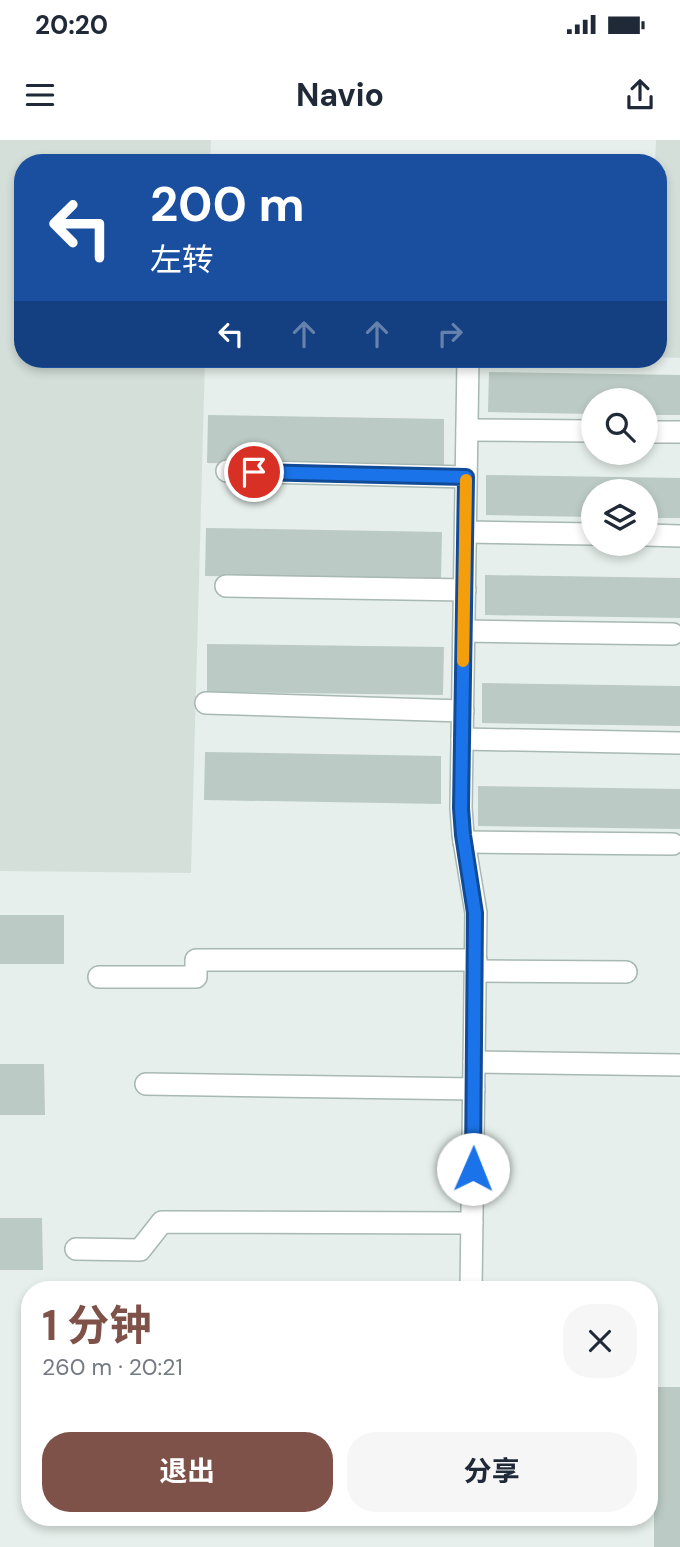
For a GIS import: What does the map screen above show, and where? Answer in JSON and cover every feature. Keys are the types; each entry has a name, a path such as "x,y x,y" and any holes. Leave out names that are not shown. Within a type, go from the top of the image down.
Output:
{"lane":[{"path":"468,368 461,808 475,913 471,1281"},
{"path":"467,430 581,431"},
{"path":"658,432 679,432"},
{"path":"227,471 466,477"},
{"path":"466,532 581,534"},
{"path":"658,535 680,536"},
{"path":"226,586 464,590"},
{"path":"464,631 673,634"},
{"path":"206,703 463,711"},
{"path":"462,739 680,743"},
{"path":"464,842 673,844"},
{"path":"99,977 196,977 196,960 476,965 626,972"},
{"path":"474,1062 680,1065"},
{"path":"146,1084 474,1088"},
{"path":"76,1249 140,1250 162,1222 472,1223"}],"shaded area":[{"path":"0,140 211,140 210,154 14,154 14,368 205,368 191,873 0,871"},
{"path":"656,140 680,140 680,358 667,357 667,154 655,154"}],"building":[{"path":"489,372 680,375 680,415 658,415 658,388 581,388 581,414 488,412"},
{"path":"208,415 444,419 444,466 207,463"},
{"path":"486,475 680,478 680,518 658,518 658,479 581,479 581,517 486,515"},
{"path":"206,528 442,532 441,579 205,576"},
{"path":"485,575 680,578 680,618 485,615"},
{"path":"207,644 444,647 443,695 207,692"},
{"path":"482,683 680,686 680,726 482,723"},
{"path":"205,752 441,756 441,804 204,800"},
{"path":"478,786 680,789 680,829 478,826"},
{"path":"0,915 64,915 64,964 0,964"},
{"path":"0,1064 44,1064 45,1115 0,1115"},
{"path":"0,1218 42,1218 43,1270 0,1270"},
{"path":"658,1387 680,1387 680,1547 654,1547 654,1526 658,1526"}],"slow traffic":[{"path":"463,661 466,480"}],"route":[{"path":"254,472 466,477 461,808 475,913 473,1169"}]}
